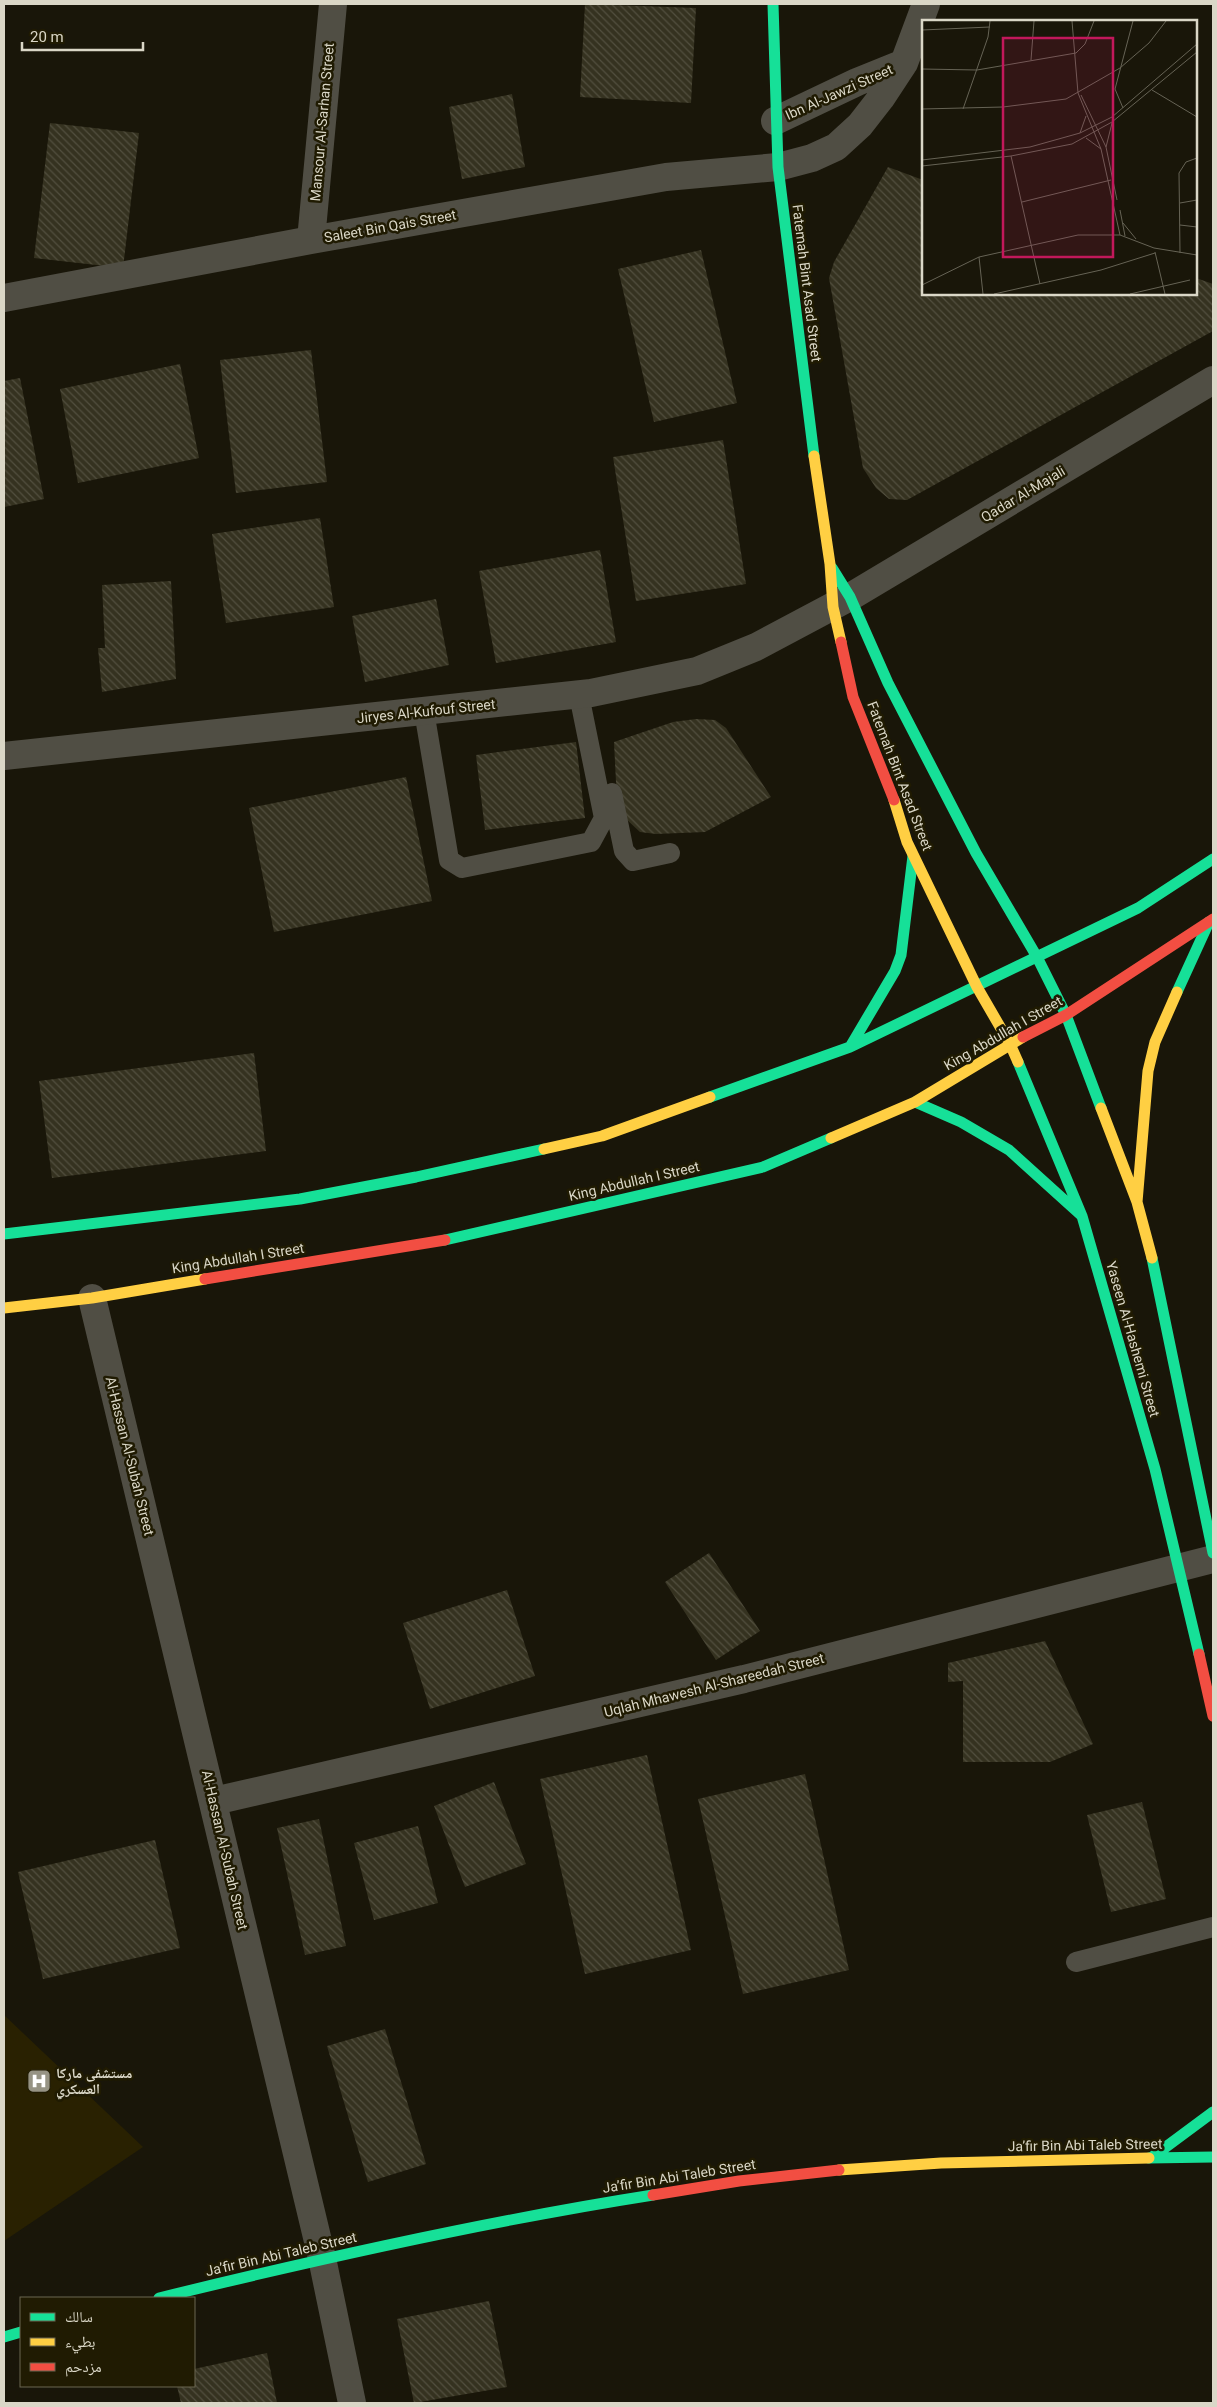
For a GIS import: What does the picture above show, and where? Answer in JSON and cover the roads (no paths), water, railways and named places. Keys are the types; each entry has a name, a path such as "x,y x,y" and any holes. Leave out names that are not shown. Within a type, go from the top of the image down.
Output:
{"street":[{"name":"Mansour Al-Sarhan Street","path":"311,240 333,4"},
{"name":"Fatemah Bint Asad Street","path":"773,4 778,167 813,447 830,564 842,602 853,697 889,785 906,842 977,988"},
{"name":"Ibn Al-Jawzi Street","path":"778,167 812,158 836,147 860,125 904,63 926,4"},
{"name":"Ibn Al-Jawzi Street","path":"776,121 857,82 904,63"},
{"name":"Saleet Bin Qais Street","path":"4,298 311,240 666,177 778,167"},
{"name":"Qadar Al-Majali","path":"842,602 1213,380"},
{"name":"Fatemah Bint Asad Street","path":"830,564 842,602 976,852 1037,957"},
{"name":"Jiryes Al-Kufouf Street","path":"4,756 585,694 697,671 756,647 842,602"},
{"path":"850,1047 895,971 901,955 913,856"},
{"path":"4,1234 300,1199 540,1151 611,1133 850,1047 977,988 1138,908 1213,859"},
{"path":"1137,1202 1148,1071 1156,1042 1211,921"},
{"name":"King Abdullah I Street","path":"4,1308 92,1298 448,1239 754,1169 915,1102 1010,1044 1066,1015 1211,921"},
{"name":"Yaseen Al-Hashemi Street","path":"1037,957 1066,1015 1137,1202 1159,1284 1213,1553"},
{"name":"Yaseen Al-Hashemi Street","path":"977,988 1010,1044 1082,1216 1155,1469 1213,1716"},
{"path":"915,1102 962,1122 1009,1150 1082,1216"},
{"name":"Al-Hassan Al-Subah Street","path":"92,1298 322,2258 352,2403"},
{"name":"Uqlah Mhawesh Al-Shareedah Street","path":"214,1801 744,1679 1213,1559"},
{"path":"1151,2158 1213,2112"},
{"name":"Ja’fir Bin Abi Taleb Street","path":"164,2297 322,2258 599,2203 739,2181 828,2170 942,2163 1213,2156"},
{"path":"4,2337 20,2332"}],"lane":[{"path":"424,711 449,860 462,868 591,842 604,818 585,694"},
{"path":"585,694 624,851 633,861 670,852"},
{"path":"1076,1962 1213,1927"}],"place":[{"name":"مستشفى ماركا العسكري","path":"39,2081"}]}
